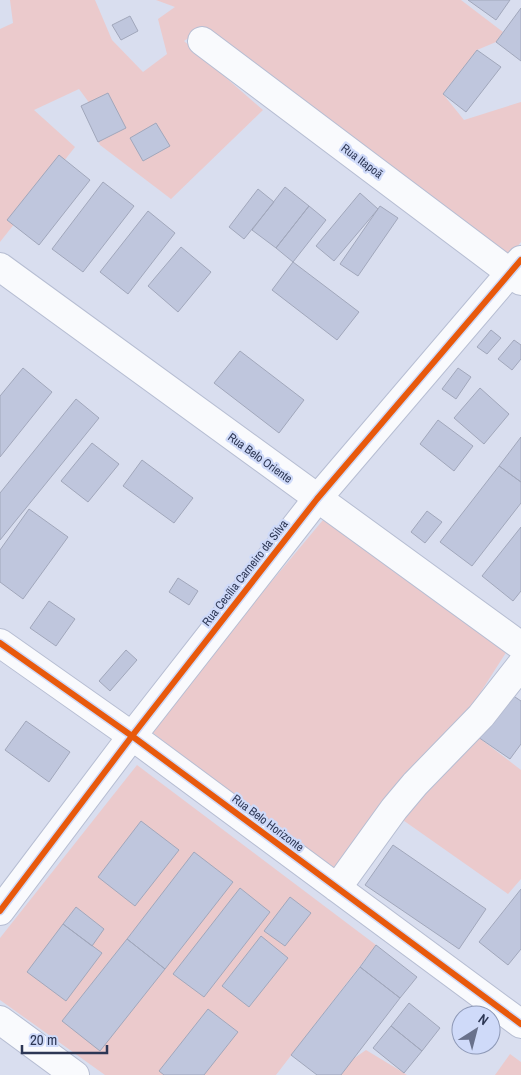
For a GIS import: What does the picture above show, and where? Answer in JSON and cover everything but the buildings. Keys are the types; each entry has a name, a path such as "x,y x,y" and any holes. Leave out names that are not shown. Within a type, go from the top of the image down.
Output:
{"street":[{"name":"Rua Itapoã","path":"202,41 517,271"},
{"name":"Rua Belo Oriente","path":"0,268 521,646"},
{"name":"Rua Cecília Carneiro da Silva","path":"0,910 132,736 317,499 517,271"},
{"name":"Rua Belo Horizonte","path":"0,643 132,736 521,1024"},
{"path":"337,888 394,809 415,784 481,716 521,665"},
{"path":"0,1020 76,1075"}],"shaded area":[{"path":"10,0 95,0 112,40 143,72 167,54 158,19 175,7 156,0 461,0 503,32 496,42 477,50 443,94 464,120 521,102 521,242 507,259 202,29 184,41 263,110 171,199 100,145 86,114 93,108 79,89 34,110 75,147 0,242 0,29 13,23"},
{"path":"323,520 507,651 468,712 333,872 148,729"},
{"path":"478,737 521,770 521,879 508,894 400,818"},
{"path":"137,765 376,945 276,1075 105,1075 0,1000 0,938"},
{"path":"366,1050 407,1075 341,1075 353,1059"},
{"path":"510,1054 521,1062 521,1075 495,1075"}],"cycle path":[{"path":"0,911 132,736 317,499 521,260"},
{"path":"0,643 132,736 521,1024"}]}
